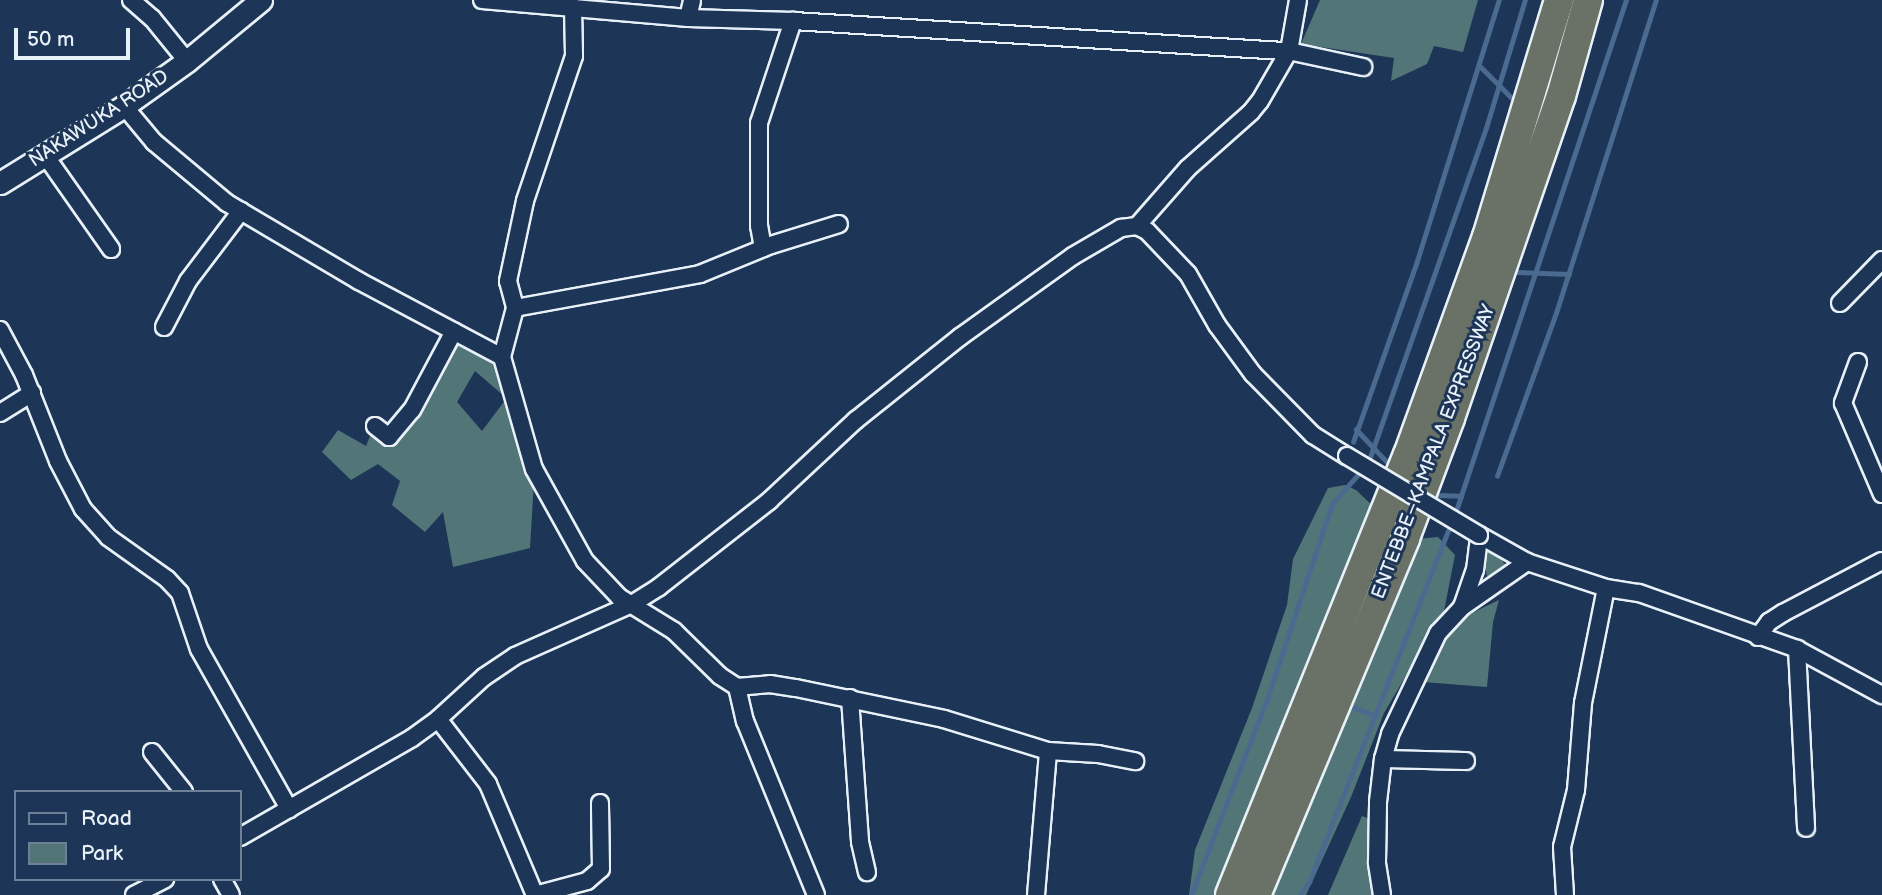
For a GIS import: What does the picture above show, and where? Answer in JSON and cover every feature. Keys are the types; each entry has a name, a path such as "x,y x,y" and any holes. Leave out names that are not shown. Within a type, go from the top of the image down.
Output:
{"highway":[{"name":"ENTEBBE–KAMPALA EXPRESSWAY","path":"1230,895 1413,443 1487,237 1559,0"},
{"name":"ENTEBBE–KAMPALA EXPRESSWAY","path":"1256,895 1405,538 1450,418 1562,96 1588,0"}],"main road":[{"name":"NAKAWUKA ROAD","path":"0,183 124,106 187,61 261,0"}],"street":[{"path":"131,0 152,18 187,61"},
{"path":"482,0 688,18 793,21 1289,51 1363,67"},
{"path":"688,18 692,0"},
{"path":"1137,226 1188,168 1251,112 1289,51 1298,0"},
{"path":"573,7 573,56 561,100 543,141 510,263 508,281 515,308 502,357 534,468 585,561 607,586 674,631 720,676 737,687 770,684 850,698 944,719 1048,751 1098,754 1135,761"},
{"path":"762,248 759,226 759,123 793,21"},
{"path":"124,106 154,142 241,211 359,281 502,357"},
{"path":"45,155 111,249"},
{"path":"164,327 188,281 241,211"},
{"path":"515,308 700,274 762,248 839,224"},
{"path":"242,836 387,754 439,719 484,677 515,656 632,604 659,587 769,502 856,420 960,337 1073,256 1121,229 1137,226 1147,231 1188,274 1217,326 1253,374 1313,435 1527,562 1606,588 1639,593 1797,649 1882,695"},
{"path":"1840,303 1882,260"},
{"path":"0,330 32,393 58,461 87,516 108,537 167,579 180,593 199,649 289,809"},
{"path":"375,426 389,437 412,410 454,331"},
{"path":"1858,362 1843,403 1882,494"},
{"path":"0,413 32,393"},
{"path":"1461,607 1475,570 1479,535"},
{"path":"1758,637 1769,622 1783,612 1882,561"},
{"path":"1382,895 1377,862 1378,802 1383,759 1390,734 1438,632 1461,607 1527,562"},
{"path":"1565,895 1562,847 1576,790 1583,703 1606,588"},
{"path":"1797,649 1805,828"},
{"path":"737,687 745,721 816,895"},
{"path":"850,698 860,842 867,872"},
{"path":"439,719 488,784 535,895 587,881 601,869 600,803"},
{"path":"1036,895 1048,751"},
{"path":"152,752 182,790"},
{"path":"1383,759 1466,761"},
{"path":"134,895 161,881"}],"green space":[{"path":"1320,0 1478,0 1463,52 1434,46 1427,64 1391,81 1394,58 1301,44"},
{"path":"457,337 499,362 503,395 475,371 457,402 482,431 506,399 534,481 530,548 453,567 443,512 425,532 392,505 400,481 378,464 351,480 322,452 338,430 366,446 372,431 392,441"},
{"path":"1345,485 1356,490 1375,508 1214,895 1189,895 1195,850 1252,708 1287,605 1293,559 1328,488"},
{"path":"1438,537 1455,555 1444,611 1384,713 1351,797 1306,895 1273,895 1416,539"},
{"path":"1488,552 1500,557 1506,566 1498,575 1487,576 1482,554"},
{"path":"1499,600 1493,622 1487,687 1423,682 1441,639 1470,614"},
{"path":"1362,816 1372,820 1369,866 1375,895 1328,895"}],"waterway":[{"path":"1353,442 1417,261 1499,0"},
{"path":"1368,463 1486,128 1525,0"},
{"path":"1300,895 1309,882 1456,511 1626,0"},
{"path":"1497,476 1556,313 1656,0"},
{"path":"1479,65 1517,103"},
{"path":"1517,272 1569,274"},
{"path":"1356,429 1390,465"},
{"path":"1191,895 1268,696 1332,504 1362,470"},
{"path":"1438,495 1461,496"},
{"path":"1351,706 1376,716"}]}
